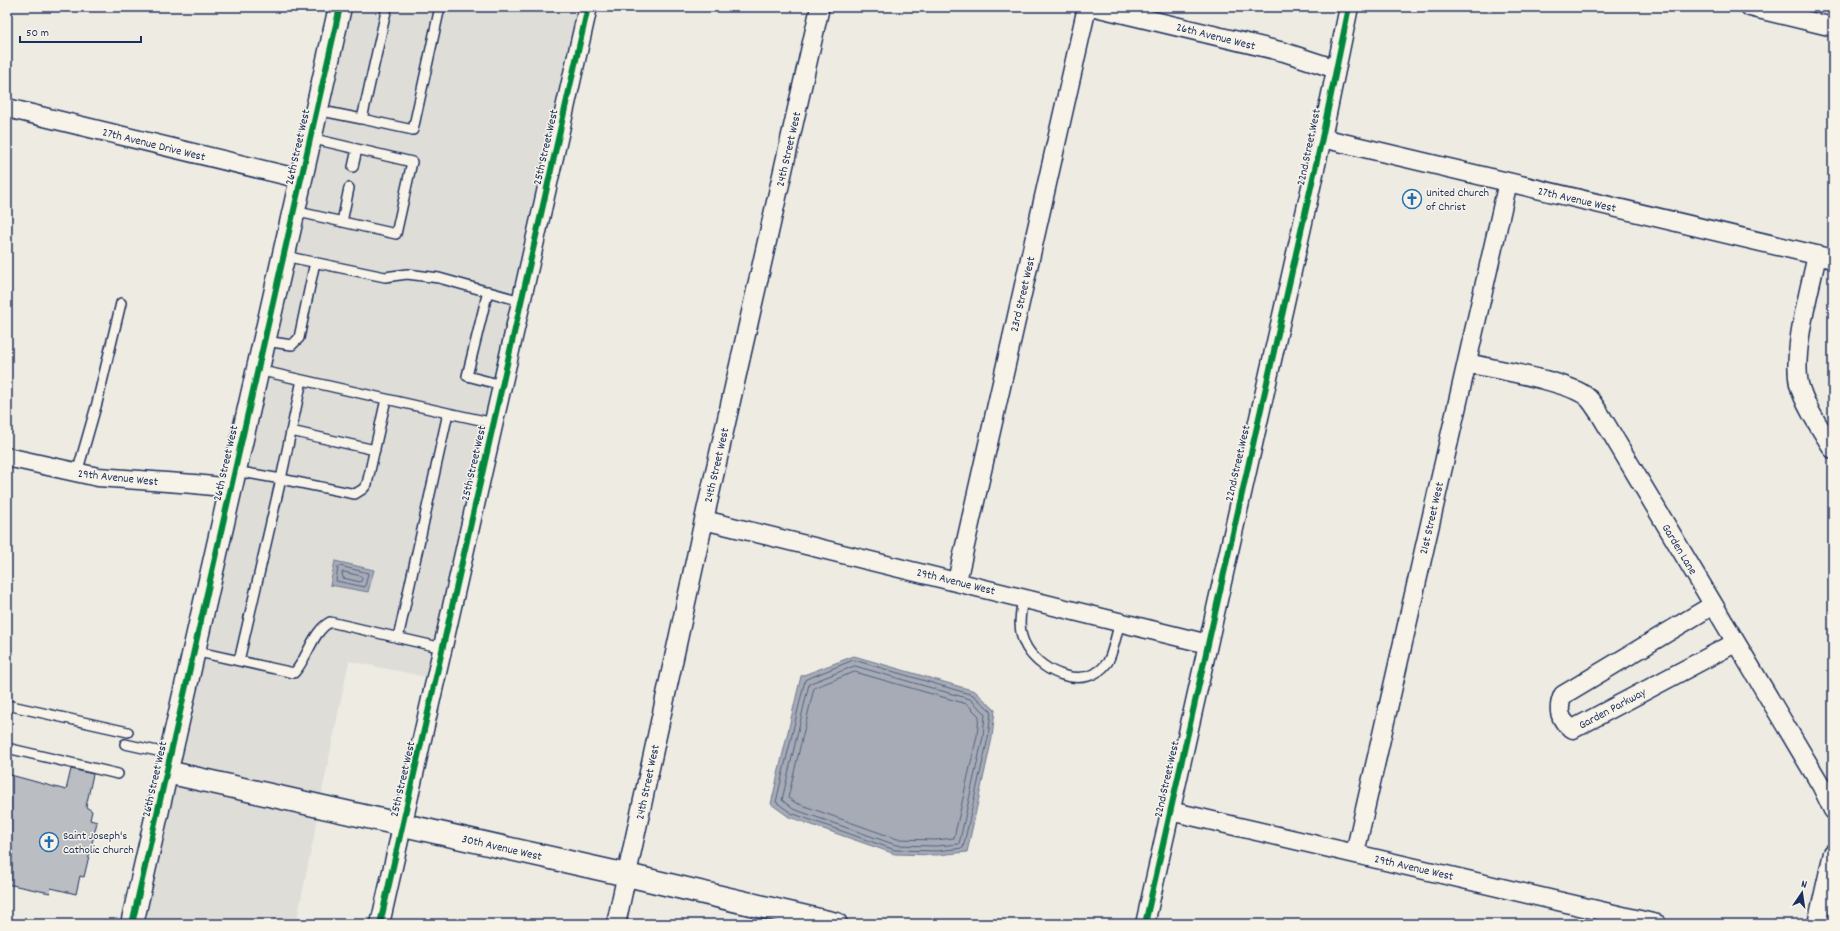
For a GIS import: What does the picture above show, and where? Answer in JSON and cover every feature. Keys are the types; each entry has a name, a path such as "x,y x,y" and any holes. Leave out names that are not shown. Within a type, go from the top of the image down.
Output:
{"street":[{"name":"26th Street West","path":"132,924 340,7"},
{"name":"25th Street West","path":"380,924 588,7"},
{"name":"24th Street West","path":"616,924 704,520 820,7"},
{"name":"23rd Street West","path":"957,581 1088,7"},
{"name":"26th Avenue West","path":"1095,7 1284,52 1336,69"},
{"name":"22nd Street West","path":"1145,924 1322,138 1349,7"},
{"path":"1750,7 1833,27"},
{"name":"27th Avenue Drive West","path":"7,108 301,179"},
{"name":"27th Avenue West","path":"1322,138 1825,257"},
{"name":"21st Street West","path":"1354,853 1508,182"},
{"path":"1825,257 1799,343 1798,365 1799,384 1810,410 1833,449"},
{"name":"Garden Lane","path":"1467,363 1548,382 1572,389 1586,396 1600,414 1822,787 1833,810"},
{"name":"29th Avenue West","path":"7,457 77,473 121,480 194,484 233,479"},
{"name":"29th Avenue West","path":"704,520 957,581 1208,644"},
{"name":"Garden Parkway","path":"1713,605 1563,695 1559,703 1559,712 1562,720 1573,729 1736,643"},
{"name":"30th Avenue West","path":"169,763 402,825 627,875 836,924"},
{"name":"29th Avenue West","path":"1170,811 1657,924"},
{"path":"1817,924 1833,853"}],"lane":[{"path":"362,119 387,7"},
{"path":"317,110 413,130 440,7"},
{"path":"294,211 396,234 412,162 310,138"},
{"path":"353,167 357,149"},
{"path":"342,222 349,188"},
{"path":"284,256 385,277 408,274 438,278 521,301"},
{"path":"265,341 292,345 299,338 315,262"},
{"path":"488,291 467,376 502,385"},
{"path":"77,473 97,403 121,303"},
{"path":"258,370 494,423"},
{"path":"239,661 302,380"},
{"path":"233,479 281,479 356,494 367,484 386,399"},
{"path":"398,638 448,413"},
{"path":"291,431 375,450"},
{"path":"1023,598 1018,624 1027,648 1042,665 1059,674 1078,677 1096,674 1108,662 1120,622"},
{"path":"194,651 294,673 300,666 322,626 330,622 443,648"},
{"path":"7,705 128,732"},
{"path":"125,744 169,763"},
{"path":"7,748 118,774"}],"shaded area":[{"path":"349,7 579,7 427,677 349,661 321,797 177,765"},
{"path":"173,783 318,816 296,924 140,924"}],"water":[{"path":"335,561 374,570 368,592 330,585"},
{"path":"854,656 975,691 995,710 992,738 967,852 937,855 895,854 789,817 771,804 801,676"}],"building":[{"name":"Saint Joseph's Catholic Church","path":"71,769 93,774 86,807 92,811 90,820 97,822 84,877 80,876 76,894 51,888 50,893 7,884 7,774 66,790"}],"cycle path":[{"path":"132,924 340,7"},
{"path":"380,924 588,7"},
{"path":"1145,924 1322,138 1349,7"}],"place":[{"name":"United Church of Christ","path":"1412,199"},
{"name":"Saint Joseph's Catholic Church","path":"49,842"}]}
